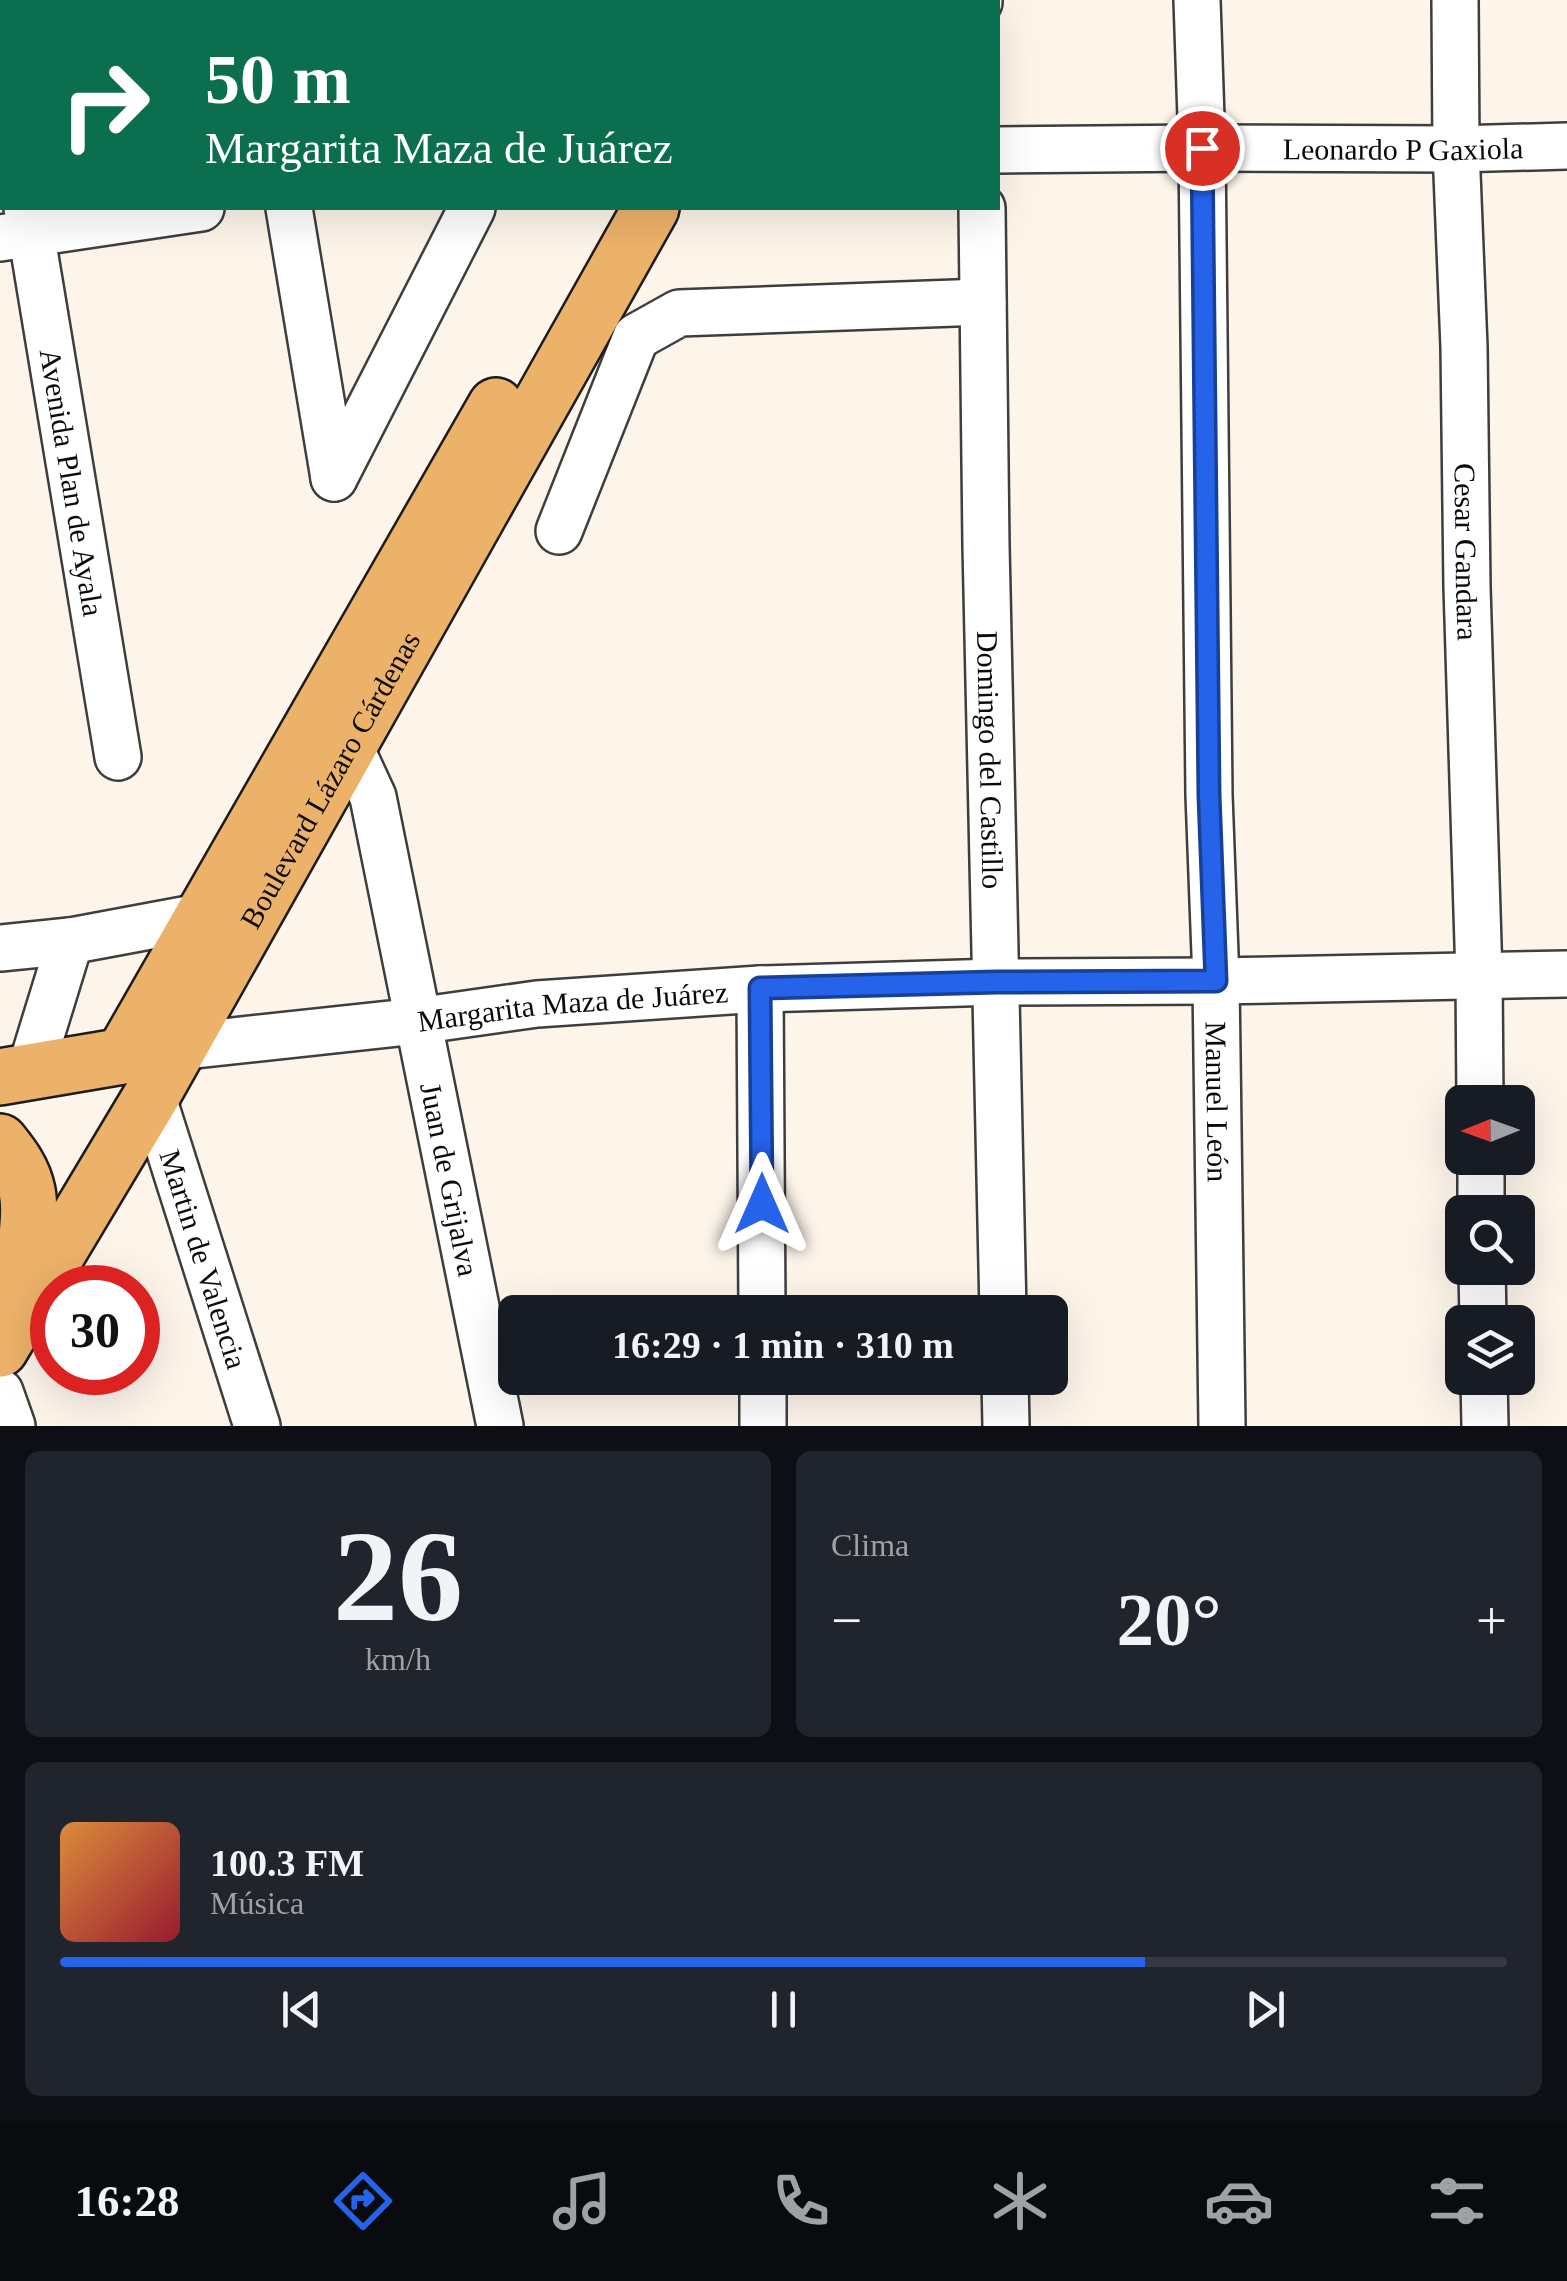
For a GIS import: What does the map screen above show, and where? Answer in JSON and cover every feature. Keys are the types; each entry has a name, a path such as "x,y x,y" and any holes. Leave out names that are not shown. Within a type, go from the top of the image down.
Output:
{"main road":[{"name":"Boulevard Lázaro Cárdenas","path":"177,1047 330,737 609,210"},
{"name":"Boulevard Lázaro Cárdenas","path":"7,1337 138,1075 204,916 330,737 650,210"},
{"name":"Margarita Maza de Juárez","path":"15,1074 138,1075 177,1047"},
{"path":"0,1142 18,1164 28,1192 27,1226 7,1337"}],"street":[{"name":"Manuel León","path":"1197,0 1222,1426"},
{"name":"Cesar Gandara","path":"1456,0 1456,149 1480,1085"},
{"name":"Leonardo P Gaxiola","path":"1000,150 1567,146"},
{"path":"19,227 181,210"},
{"path":"290,210 334,478 471,210"},
{"name":"Domingo del Castillo","path":"982,210 1004,1295"},
{"name":"Avenida Plan de Ayala","path":"19,227 118,757"},
{"path":"559,532 636,338 679,313 983,302"},
{"name":"Juan de Grijalva","path":"330,737 373,797 500,1426"},
{"path":"0,948 70,941 204,916"},
{"path":"15,1074 70,941"},
{"name":"Margarita Maza de Juárez","path":"177,1047 537,1004 760,988 1567,974"},
{"path":"760,988 762,1295"},
{"name":"Martin de Valencia","path":"138,1075 257,1426"},
{"path":"0,1392 12,1426"},
{"path":"763,1395 763,1426"},
{"path":"1005,1395 1006,1426"},
{"path":"1484,1395 1485,1426"}],"route":[{"path":"762,1204 760,988 1216,981 1209,795 1202,148"}]}
